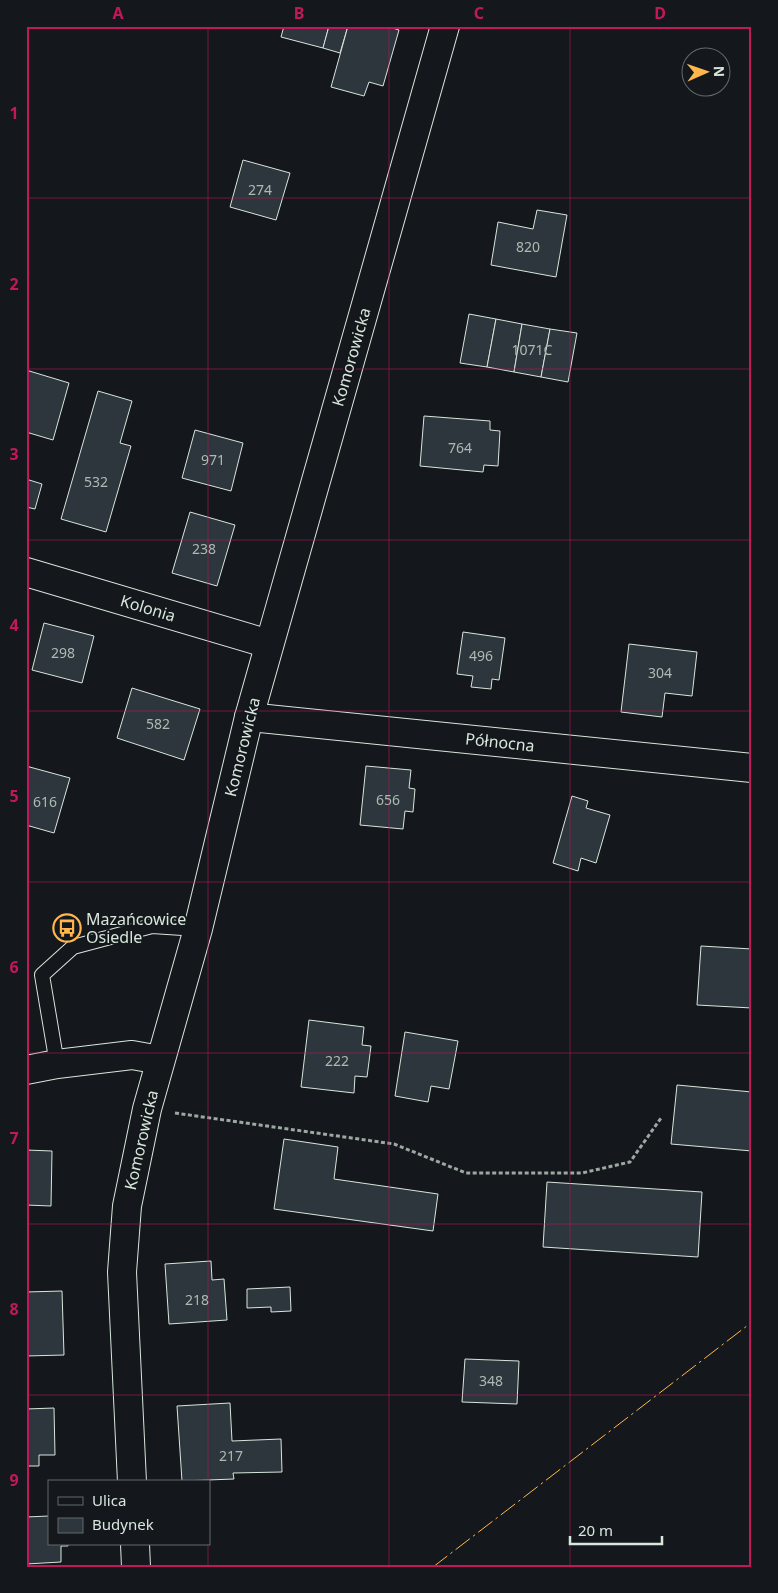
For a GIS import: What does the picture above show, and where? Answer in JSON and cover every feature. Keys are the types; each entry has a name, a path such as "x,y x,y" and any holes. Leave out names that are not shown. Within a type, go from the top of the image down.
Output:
{"street":[{"name":"Komorowicka","path":"132,1480 122,1272 127,1206 160,1060 198,929 249,717 445,26"},
{"name":"Kolonia","path":"26,572 270,644"},
{"name":"Północna","path":"249,717 752,768"},
{"path":"26,1070 57,1064 132,1055 160,1060"},
{"path":"135,1546 136,1567"}],"lane":[{"path":"57,1064 42,975 73,947 152,926 198,929"}],"path":[{"path":"148,1109 394,1144 466,1173 582,1173 630,1162 661,1118"}],"building":[{"path":"284,26 329,26 323,48 281,37"},
{"path":"329,26 348,26 340,53 323,48"},
{"path":"348,26 386,26 399,30 383,86 369,82 364,96 331,87"},
{"path":"243,160 290,173 276,220 230,207"},
{"path":"537,210 567,215 556,277 491,265 498,222 533,229"},
{"path":"469,314 496,319 487,367 460,363"},
{"path":"496,319 522,324 514,372 487,367"},
{"path":"522,324 550,329 541,377 514,372"},
{"path":"550,329 577,333 568,382 541,377"},
{"path":"26,370 69,383 53,440 26,432"},
{"path":"98,391 132,401 120,443 131,446 106,532 61,519"},
{"path":"424,416 490,421 490,430 500,431 498,466 484,465 483,472 420,466"},
{"path":"195,430 243,443 231,491 182,478"},
{"path":"26,479 42,484 35,509 26,507"},
{"path":"190,512 235,525 217,586 172,573"},
{"path":"44,623 94,636 82,683 32,670"},
{"path":"463,632 505,638 499,680 492,679 491,689 471,687 473,676 457,674"},
{"path":"629,644 697,652 692,696 665,693 662,717 621,712"},
{"path":"132,688 200,709 184,760 117,738"},
{"path":"26,766 70,778 54,833 26,825"},
{"path":"366,766 411,770 409,788 415,789 413,812 405,811 403,829 360,825"},
{"path":"572,796 588,801 586,808 610,815 596,863 581,858 578,871 553,863"},
{"path":"701,946 752,949 752,1008 697,1005"},
{"path":"309,1020 364,1027 362,1045 371,1046 367,1077 355,1076 354,1093 301,1087"},
{"path":"405,1032 458,1041 449,1089 431,1086 428,1102 395,1096"},
{"path":"677,1085 752,1092 752,1151 671,1144"},
{"path":"284,1139 338,1147 334,1179 438,1194 433,1231 274,1209"},
{"path":"26,1150 52,1151 51,1206 26,1205"},
{"path":"547,1182 702,1192 698,1257 543,1247"},
{"path":"211,1261 212,1280 224,1279 227,1320 169,1324 165,1264"},
{"path":"290,1287 291,1311 271,1312 271,1307 247,1308 247,1289"},
{"path":"62,1291 64,1355 26,1356 26,1292"},
{"path":"465,1359 519,1361 517,1404 462,1402"},
{"path":"230,1403 232,1441 281,1439 282,1472 233,1473 234,1479 182,1480 177,1406"},
{"path":"54,1408 55,1455 39,1455 39,1466 26,1466 26,1409"},
{"path":"48,1516 48,1546 61,1546 61,1562 26,1564 26,1517"}],"power":[{"path":"433,1567 752,1322"}],"place":[{"name":"Mazańcowice Osiedle","path":"67,928"}]}
